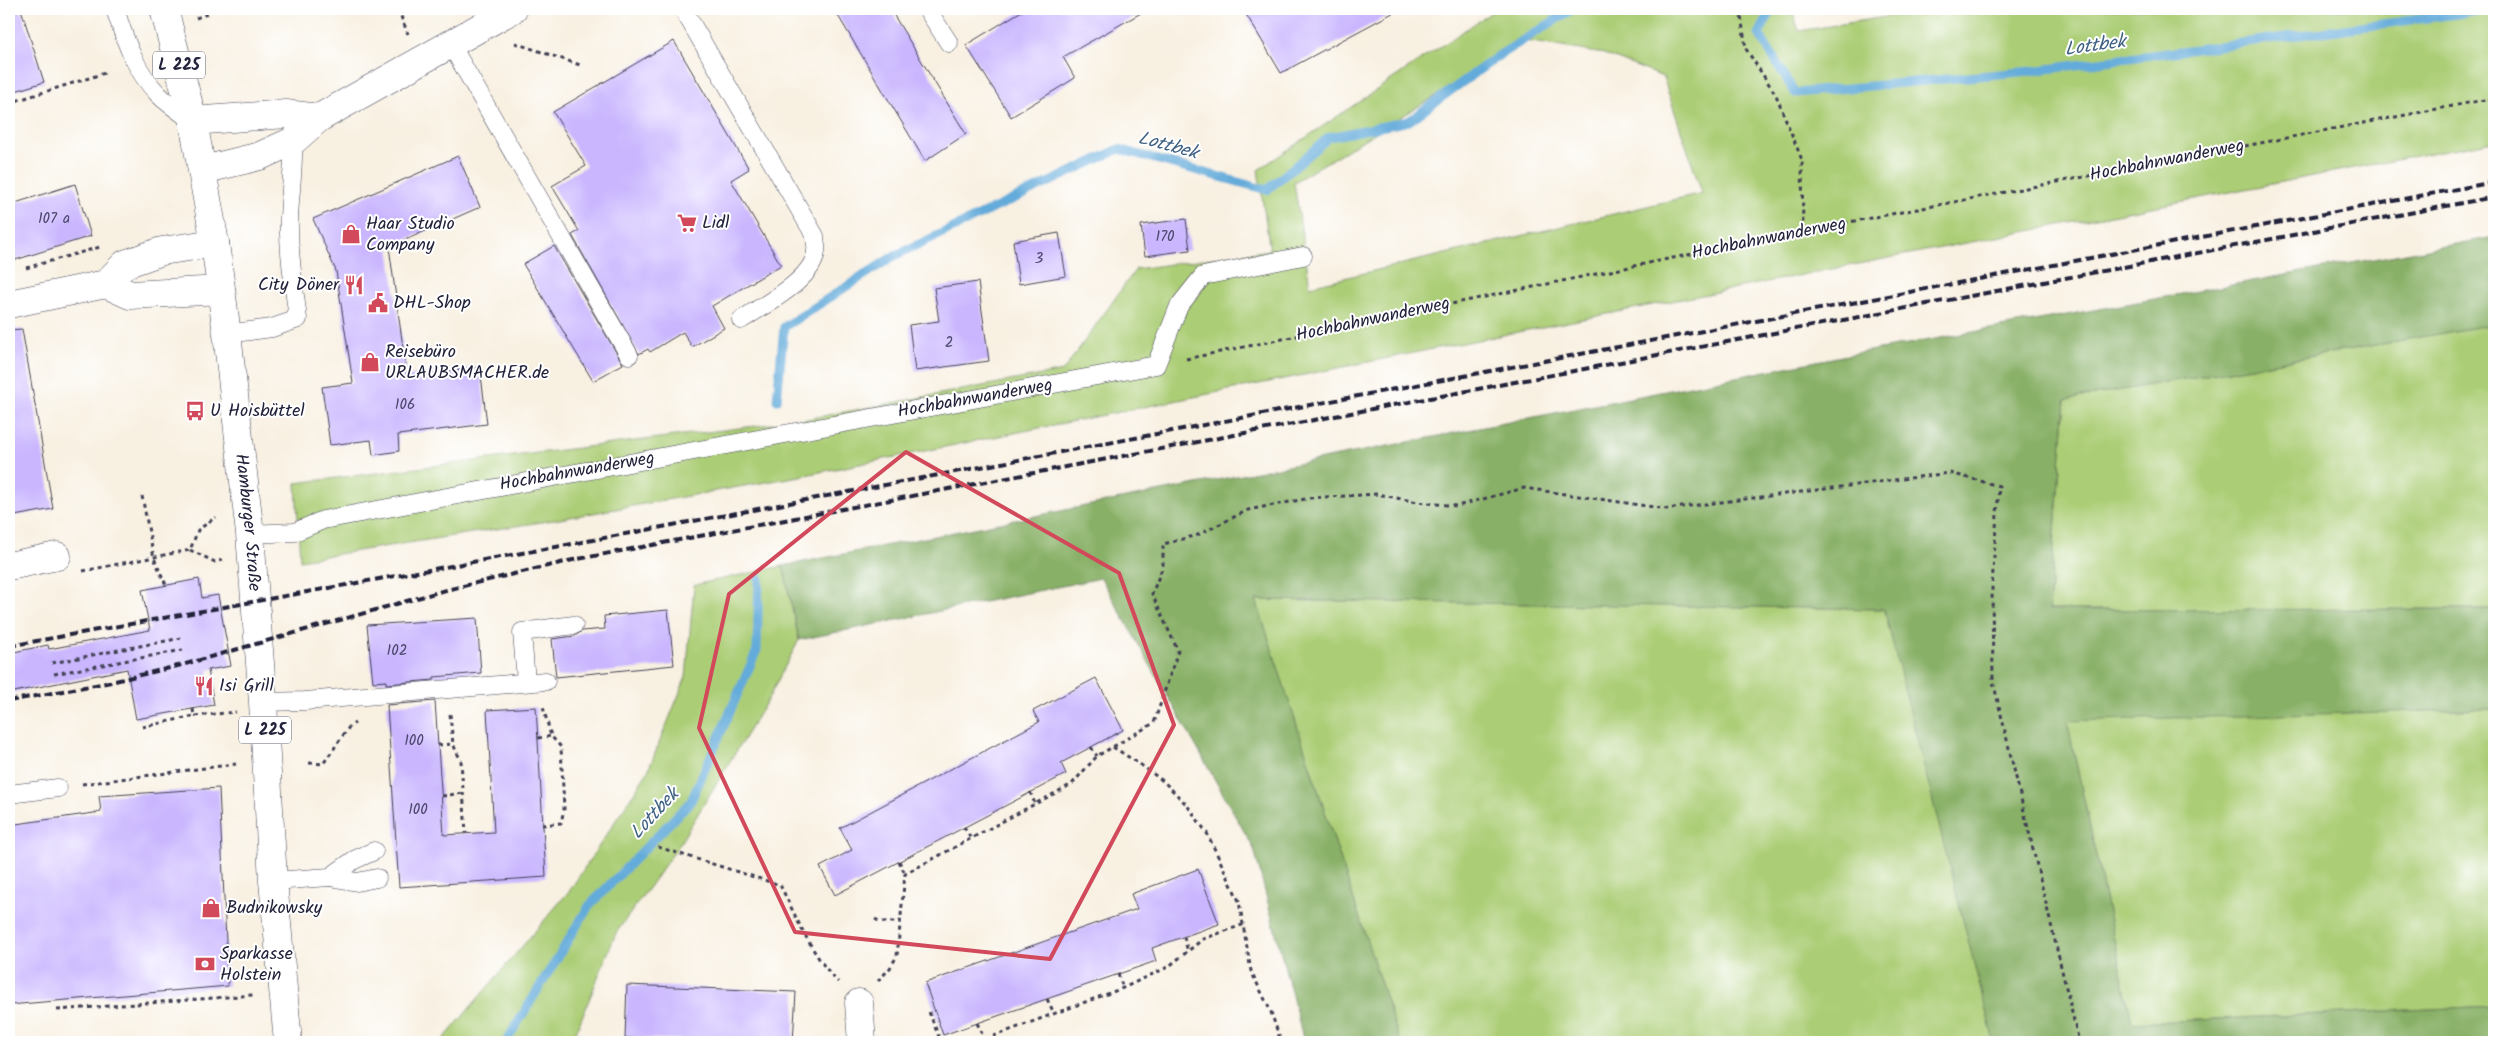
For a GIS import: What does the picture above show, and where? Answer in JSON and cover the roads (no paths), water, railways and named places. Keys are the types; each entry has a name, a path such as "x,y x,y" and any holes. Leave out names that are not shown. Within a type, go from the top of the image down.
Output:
{"main road":[{"name":"Hamburger Straße","path":"164,9 193,121 203,170 227,334 250,534 253,707 267,760 273,881 288,1042"},
{"path":"203,170 260,156 293,141 318,118 391,79 502,11"},
{"path":"193,121 286,114 318,118"},
{"path":"9,304 106,284 125,264 162,251 215,244"},
{"path":"106,284 130,295 221,290"},
{"path":"9,566 57,556"},
{"path":"859,1003 862,1042"}],"lane":[{"path":"115,9 136,66 159,96 193,121"},
{"path":"683,9 815,236 816,252 810,268 802,278 741,320"},
{"path":"927,9 949,43"},
{"path":"450,43 630,355"},
{"path":"227,334 272,328 298,319 291,260 289,219 294,163 293,141"},
{"name":"Hochbahnwanderweg","path":"250,534 294,532 322,520 1156,365 1179,306 1203,276 1303,256"},
{"path":"526,682 522,632 574,625"},
{"path":"253,707 546,681"},
{"path":"9,794 58,788"},
{"path":"330,877 354,860 374,851"},
{"path":"273,881 330,877 357,882 377,878"}],"waterway":[{"name":"Lottbek","path":"777,400 784,327 894,256 1119,149 1267,190 1329,137 1409,121 1501,54 1573,9"},
{"name":"Lottbek","path":"1772,9 1759,34 1795,93 2032,71 2494,9"},
{"name":"Lottbek","path":"506,1042 589,906 691,801 757,650 759,577"}],"railway":[{"path":"9,646 572,544 2494,182"},
{"path":"9,701 111,682 182,665 442,591 573,560 2494,197"}],"place":[{"name":"Lidl","path":"687,223"},
{"name":"Haar Studio Company","path":"351,234"},
{"name":"City Döner","path":"354,285"},
{"name":"DHL-Shop","path":"378,303"},
{"name":"Reisebüro URLAUBSMACHER.de","path":"370,362"},
{"name":"U Hoisbüttel","path":"195,411"},
{"name":"Isi Grill","path":"204,686"},
{"name":"Budnikowsky","path":"211,908"},
{"name":"Sparkasse Holstein","path":"205,964"}]}
